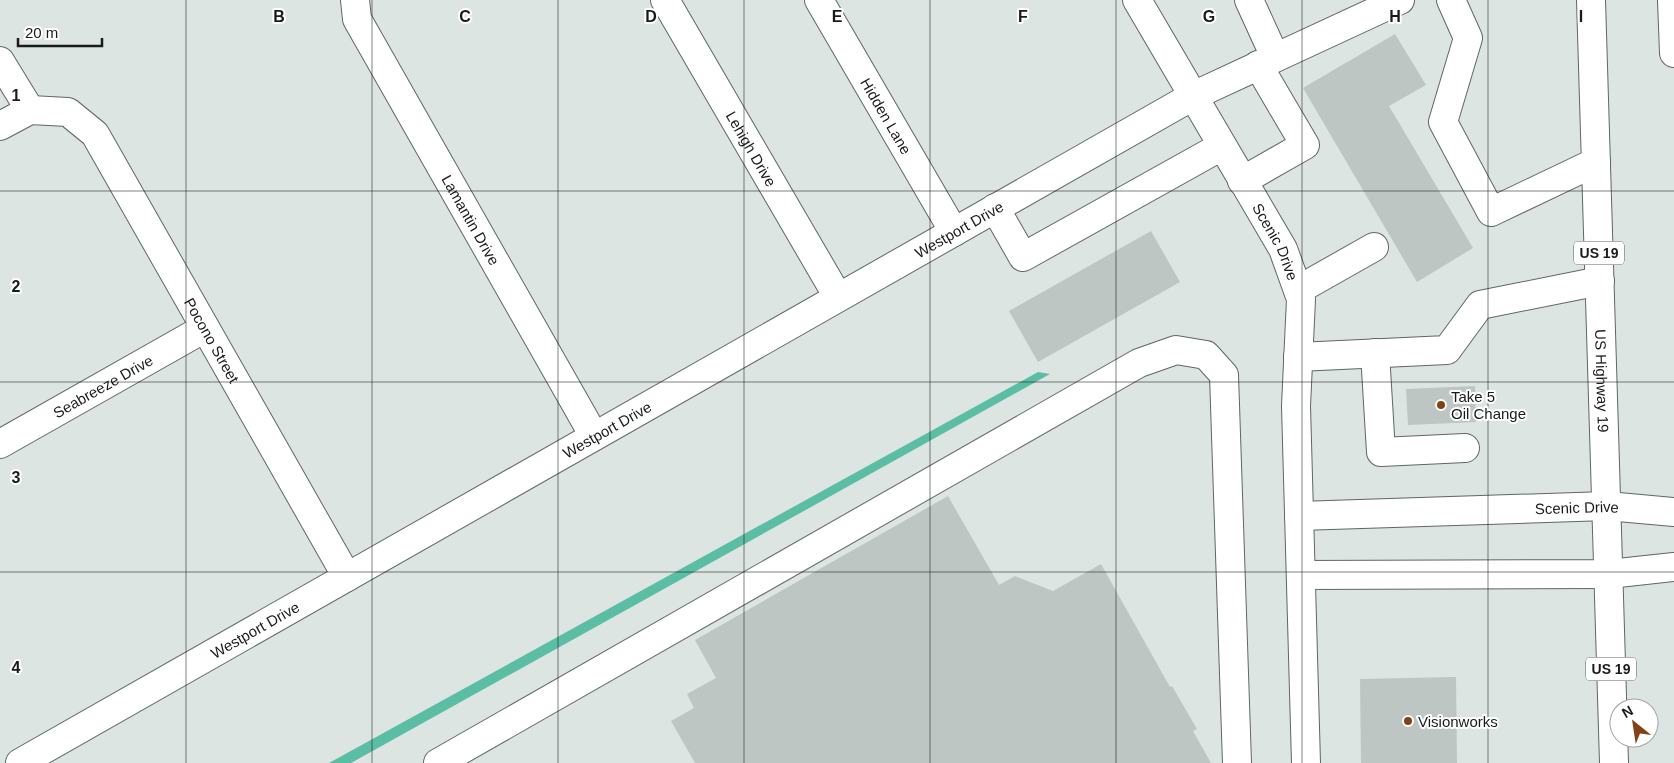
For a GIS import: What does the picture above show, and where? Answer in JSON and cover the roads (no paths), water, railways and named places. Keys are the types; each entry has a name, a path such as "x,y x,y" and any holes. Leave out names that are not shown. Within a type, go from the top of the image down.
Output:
{"main road":[{"name":"Lamantin Drive","path":"355,0 357,19 594,436"},
{"name":"Lehigh Drive","path":"665,0 838,297"},
{"name":"Hidden Lane","path":"819,0 954,232"},
{"name":"Scenic Drive","path":"1137,0 1282,249 1301,299 1296,406 1306,763"},
{"path":"1242,181 1305,145 1267,61 1249,0"},
{"name":"Westport Drive","path":"20,763 1193,96 1267,61 1352,10 1400,0"},
{"path":"1451,0 1468,38 1443,122 1492,212 1596,162"},
{"name":"US Highway 19","path":"1591,0 1614,763"},
{"path":"1672,0 1674,53"},
{"path":"0,61 30,110 0,126"},
{"name":"Pocono Street","path":"30,110 68,112 96,134 347,577"},
{"path":"995,208 1023,257 1222,146"},
{"path":"1298,290 1374,247"},
{"path":"1298,357 1447,350 1480,305 1600,281"},
{"name":"Seabreeze Drive","path":"0,444 205,328"},
{"path":"438,763 1139,363 1176,350 1206,355 1224,376 1237,763"},
{"path":"1375,353 1381,452 1465,448"},
{"name":"Scenic Drive","path":"1299,516 1607,506 1674,512"},
{"path":"1301,575 1609,574 1674,567"}],"place":[{"name":"Take 5 Oil Change","path":"1441,405"},
{"name":"Visionworks","path":"1408,721"}]}
